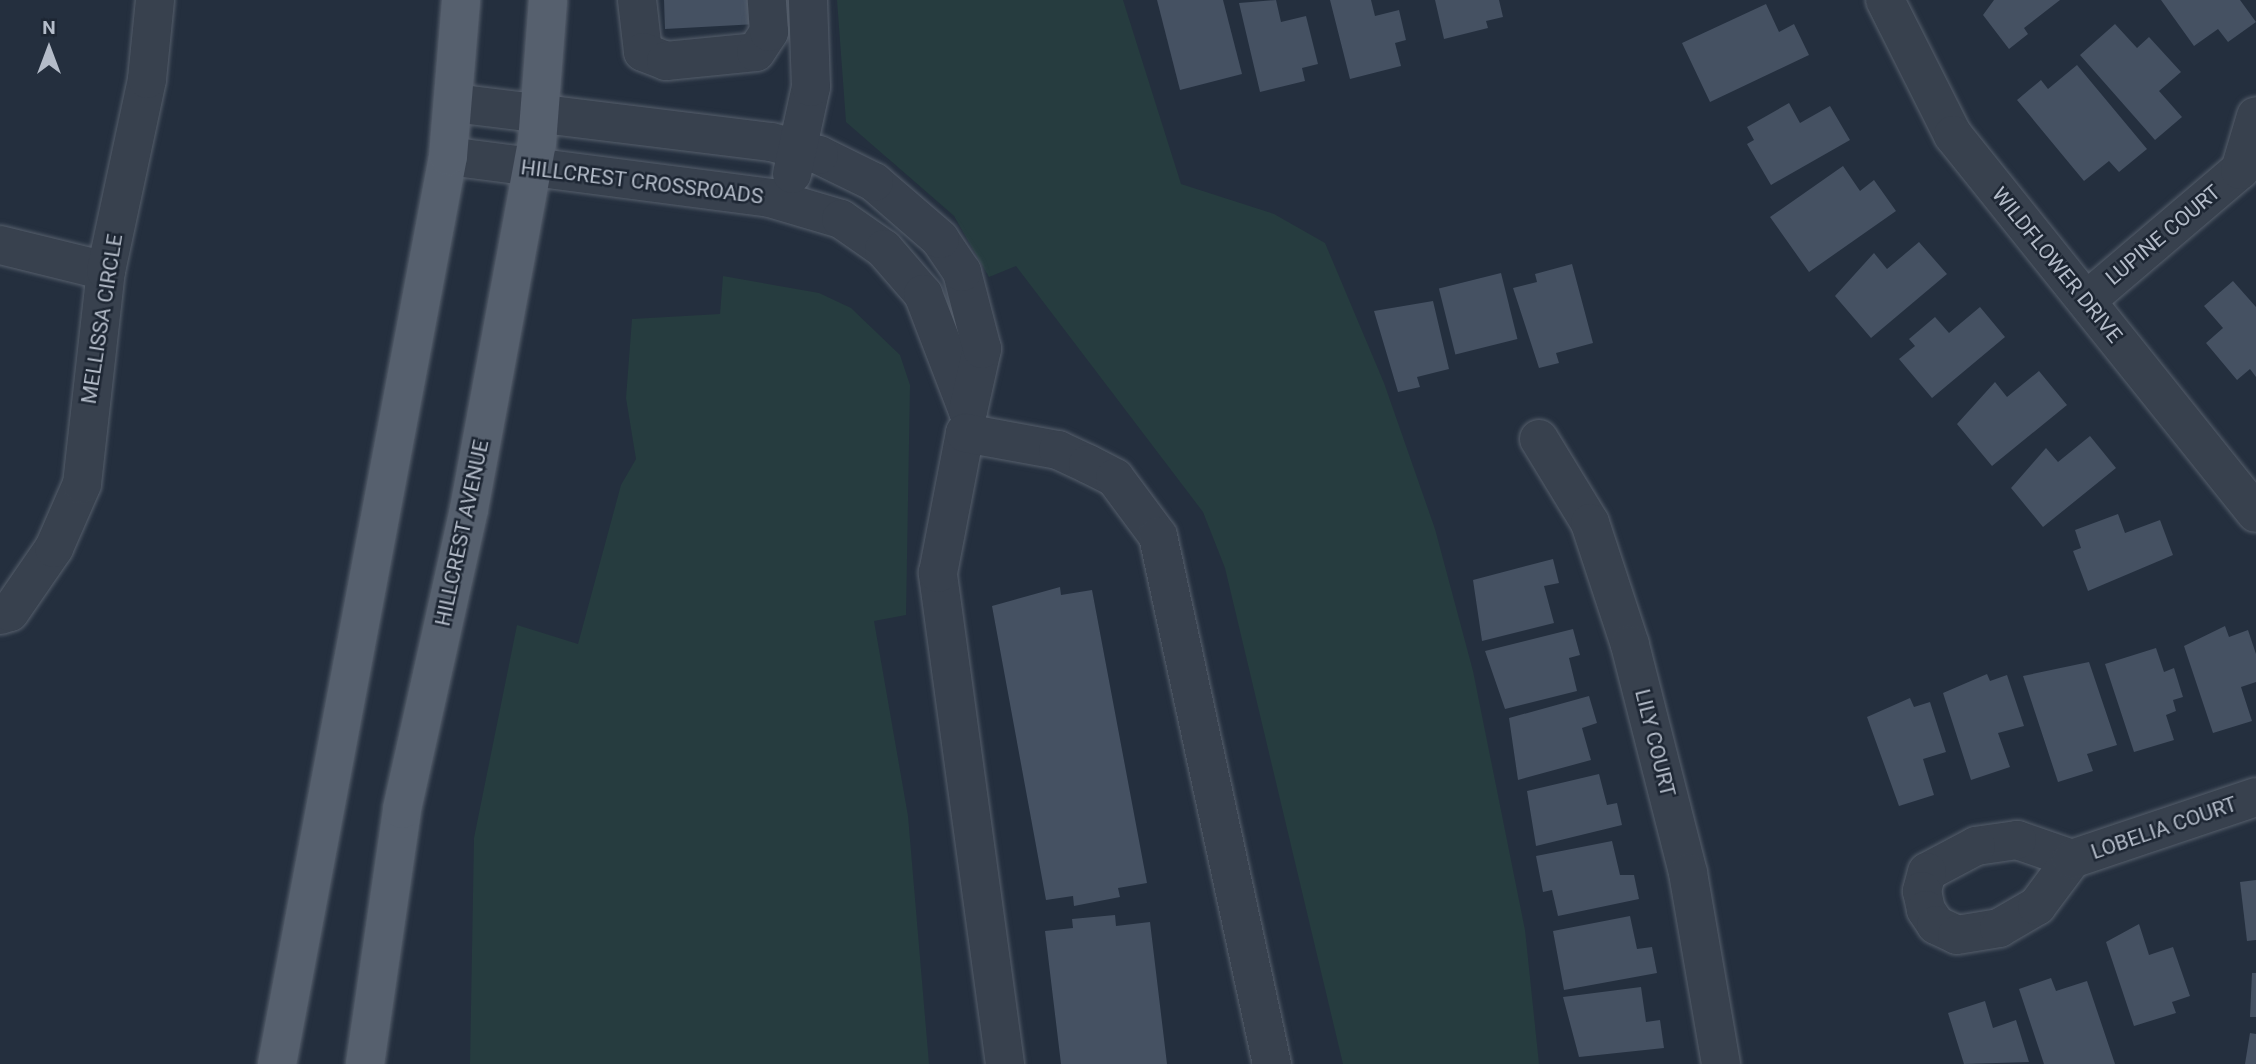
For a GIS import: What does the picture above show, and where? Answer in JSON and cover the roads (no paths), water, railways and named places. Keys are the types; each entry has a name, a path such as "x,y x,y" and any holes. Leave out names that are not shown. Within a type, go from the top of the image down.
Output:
{"main road":[{"path":"277,1064 448,156 455,103 461,0"},
{"name":"HILLCREST AVENUE","path":"365,1064 376,1019 402,809 469,509 533,168 540,115 548,0"},
{"path":"376,1019 380,1064"}],"street":[{"name":"MELLISSA CIRCLE","path":"0,615 10,611 54,548 82,484 106,271 147,79 155,0"},
{"path":"637,0 643,52 666,61 756,52 769,32 768,0"},
{"name":"HILLCREST CROSSROADS","path":"448,156 785,201 799,150 811,87 808,0"},
{"name":"WILDFLOWER DRIVE","path":"1885,0 1953,135 2256,513"},
{"path":"455,103 799,150 874,183 940,239 954,261 978,320 982,349 938,573 1005,1064"},
{"name":"LUPINE COURT","path":"2087,300 2248,171 2256,116"},
{"path":"785,201 841,219 905,270 936,320 966,422"},
{"path":"0,245 106,271"},
{"path":"966,422 1058,450 1115,478 1158,536 1272,1064"},
{"name":"LILY COURT","path":"1539,439 1590,523 1630,645 1688,873 1721,1064"},
{"name":"LOBELIA COURT","path":"2072,859 2256,797"}]}
